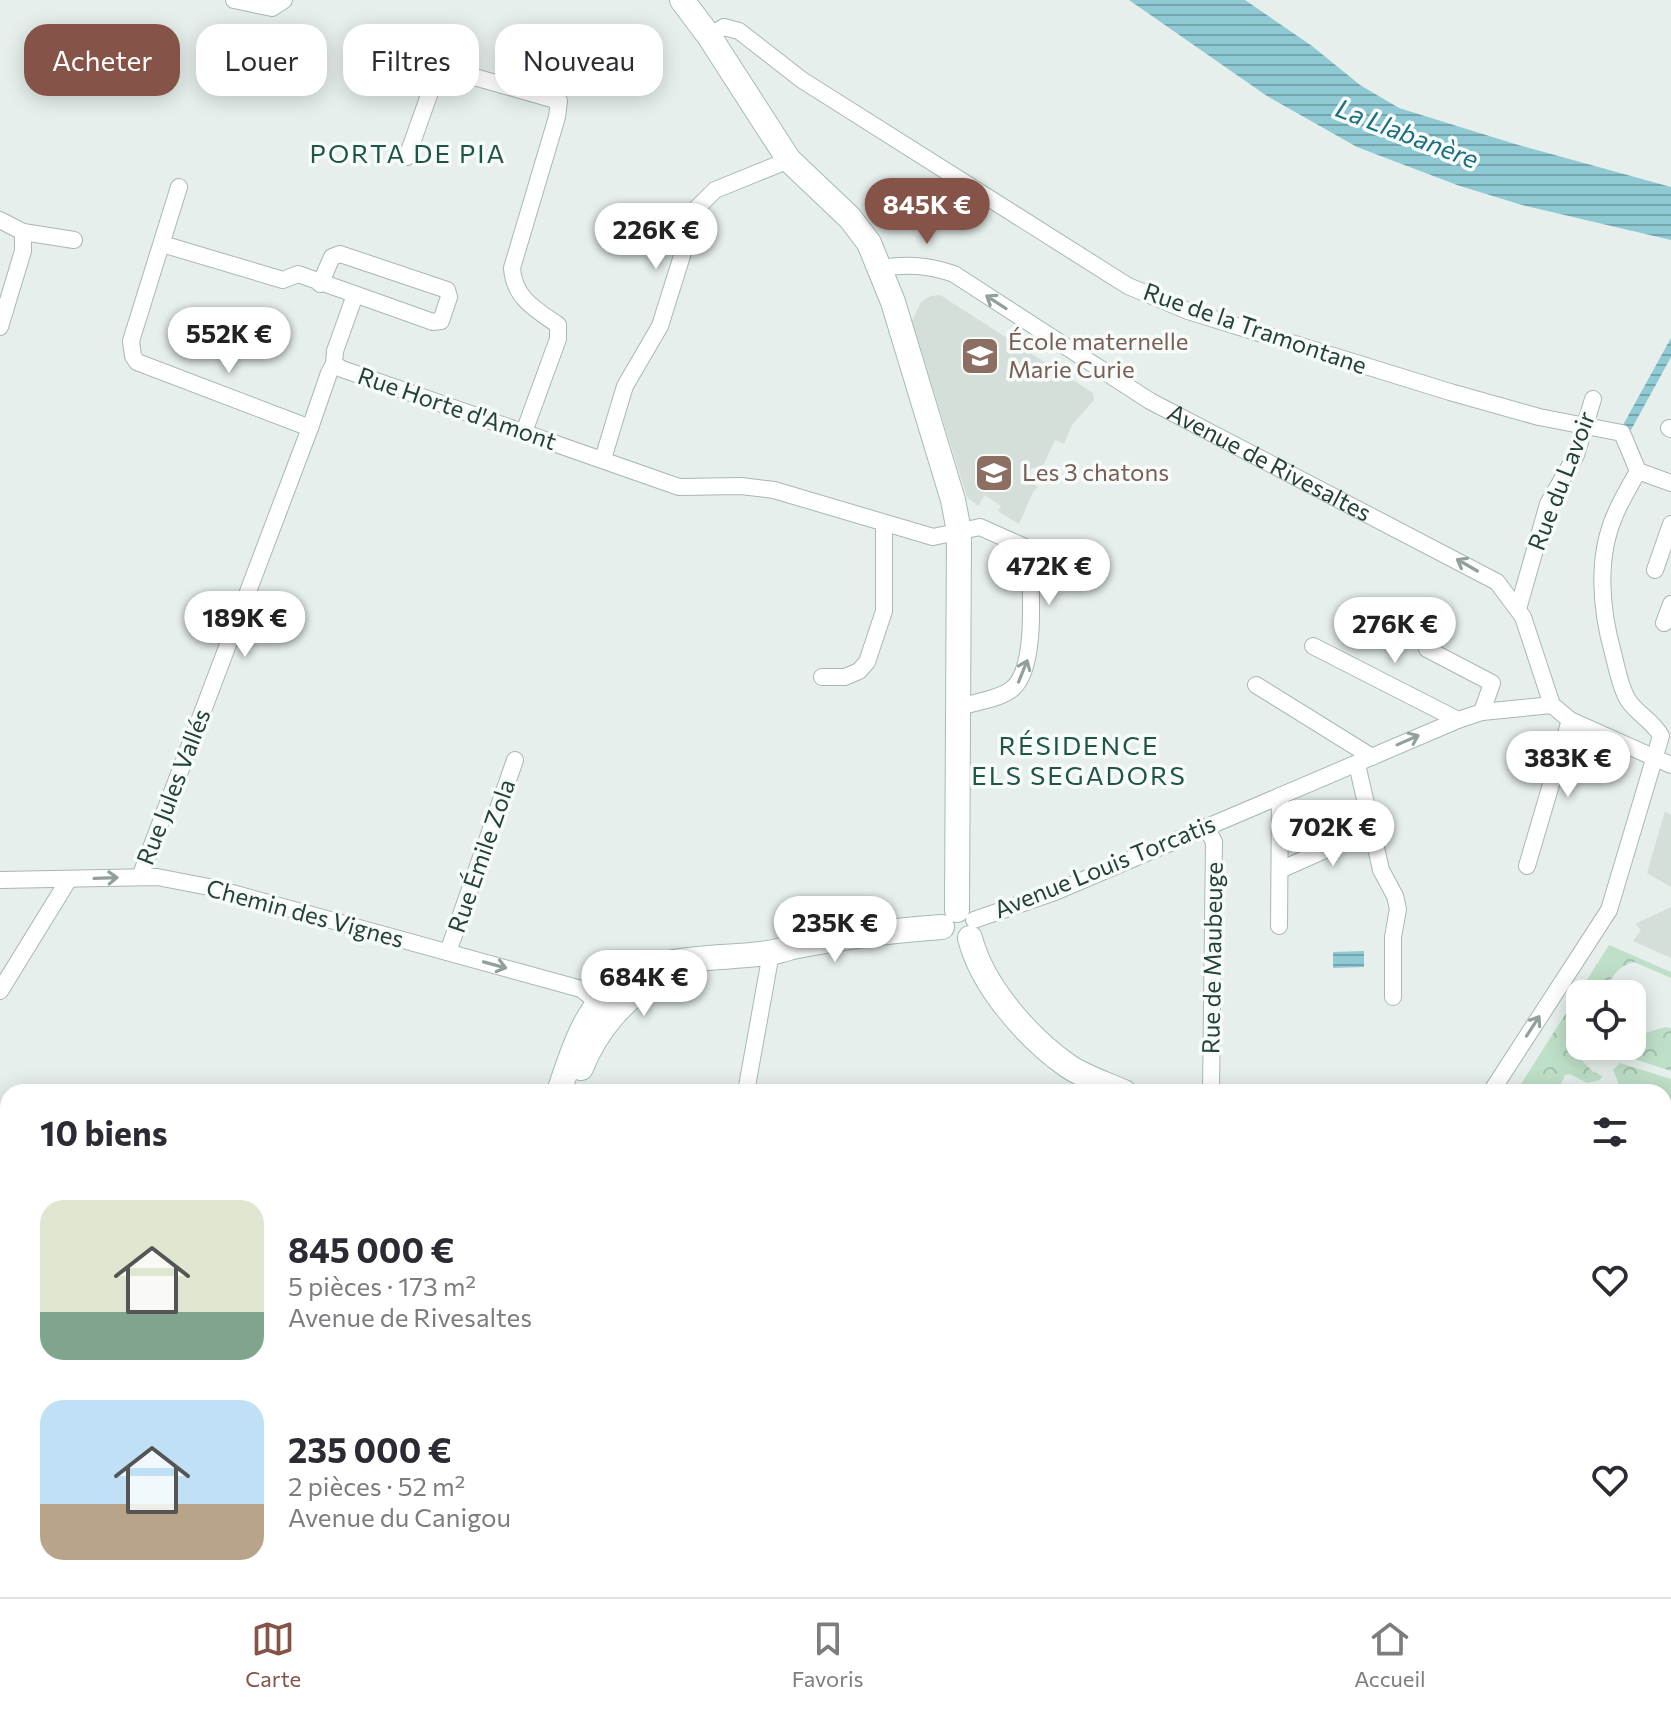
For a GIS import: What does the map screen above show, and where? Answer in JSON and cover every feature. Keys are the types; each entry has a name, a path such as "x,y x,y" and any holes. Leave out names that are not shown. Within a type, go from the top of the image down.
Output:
{"main road":[{"path":"682,0 709,36 789,160 850,218 869,243 881,268 944,469 959,531 959,927 995,989 1029,1035 1070,1068 1106,1084"},
{"path":"574,1084 620,983 652,967 691,959 771,953 895,930 959,927"},
{"path":"562,1084 587,1020 607,1009"}],"street":[{"path":"234,0 272,8 284,0"},
{"name":"Rue de la Tramontane","path":"709,36 724,27 739,31 802,80 1128,286 1188,311 1435,388 1539,417 1622,433 1638,471"},
{"path":"407,157 439,67 559,101 557,117 512,268 513,283 525,302 558,325 558,339 524,432"},
{"path":"603,459 625,386 660,326 697,208 715,190 789,160"},
{"path":"179,187 131,341 133,356 137,362 310,428"},
{"path":"0,220 23,232 74,240"},
{"path":"0,327 23,251 23,232"},
{"path":"162,244 283,280 298,274 320,284 433,322 441,321 449,297 447,290 340,254 332,257 320,284"},
{"name":"Avenue de Rivesaltes","path":"881,268 911,264 931,266 954,274 1150,401 1497,582 1521,613"},
{"name":"Rue Horte d'Amont","path":"355,295 335,351 334,364 428,401 679,487 741,486 774,490 933,537 980,527 1025,547 1030,556 1028,655 1023,678 1011,691 959,707"},
{"name":"Rue Jules Vallés","path":"140,877 334,364"},
{"name":"Rue du Lavoir","path":"1521,613 1548,504 1576,455 1593,399"},
{"path":"1496,1084 1609,910 1664,761 1661,736 1654,723 1629,701 1603,617 1603,567 1614,516 1638,471 1671,483"},
{"path":"822,677 845,677 859,671 867,662 884,611 884,524"},
{"path":"1655,570 1666,553 1671,524"},
{"path":"1521,613 1552,705 1570,720 1664,761"},
{"path":"1313,646 1458,720"},
{"path":"1427,649 1492,683 1482,712"},
{"path":"1256,685 1364,760 1370,830 1381,870 1395,896 1398,909 1393,937 1393,997"},
{"name":"Avenue Louis Torcatis","path":"959,927 1055,892 1458,720 1482,712 1552,705"},
{"path":"1527,866 1570,720"},
{"name":"Rue Émile Zola","path":"448,952 515,760"},
{"path":"1279,926 1280,796"},
{"name":"Rue de Maubeuge","path":"1206,827 1214,842 1211,1084"},
{"path":"1280,870 1370,830"},
{"name":"Chemin des Vignes","path":"0,880 140,877 214,888 581,989 607,1009"},
{"path":"0,991 69,879"},
{"path":"747,1084 771,953"}],"shaded area":[{"name":"École maternelle Marie Curie","path":"940,295 1093,393 1094,400 1072,425 1064,444 1055,440 1042,468 1032,468 1026,477 1038,487 1019,524 998,511 1001,506 985,495 978,506 967,497 912,321 921,302"},
{"path":"1665,811 1671,815 1671,887 1647,873"},
{"path":"1671,907 1671,958 1633,941 1641,930 1635,924"}],"green space":[{"path":"1609,945 1671,972 1671,978 1634,962 1611,980 1587,980"},
{"path":"1566,1013 1566,1060 1582,1060 1602,1076 1600,1080 1587,1083 1570,1074 1565,1075 1561,1084 1521,1084"},
{"path":"1671,1028 1671,1071 1637,1060 1646,1060 1646,1033"},
{"path":"1620,1063 1671,1079 1671,1084 1619,1084 1613,1070"}],"water":[{"name":"La Llabanère","path":"1129,0 1245,0 1312,46 1360,85 1399,108 1671,187 1671,240 1522,205 1457,185 1357,147 1267,96"},
{"path":"1671,338 1671,357 1631,430 1623,425"},
{"path":"1364,951 1364,967 1333,968 1333,952"}],"place":[{"name":"École maternelle Marie Curie","path":"980,356"},
{"name":"Les 3 chatons","path":"994,473"}],"district":[{"name":"PORTA DE PIA","path":"408,154"},
{"name":"RÉSIDENCE ELS SEGADORS","path":"1079,761"}]}
